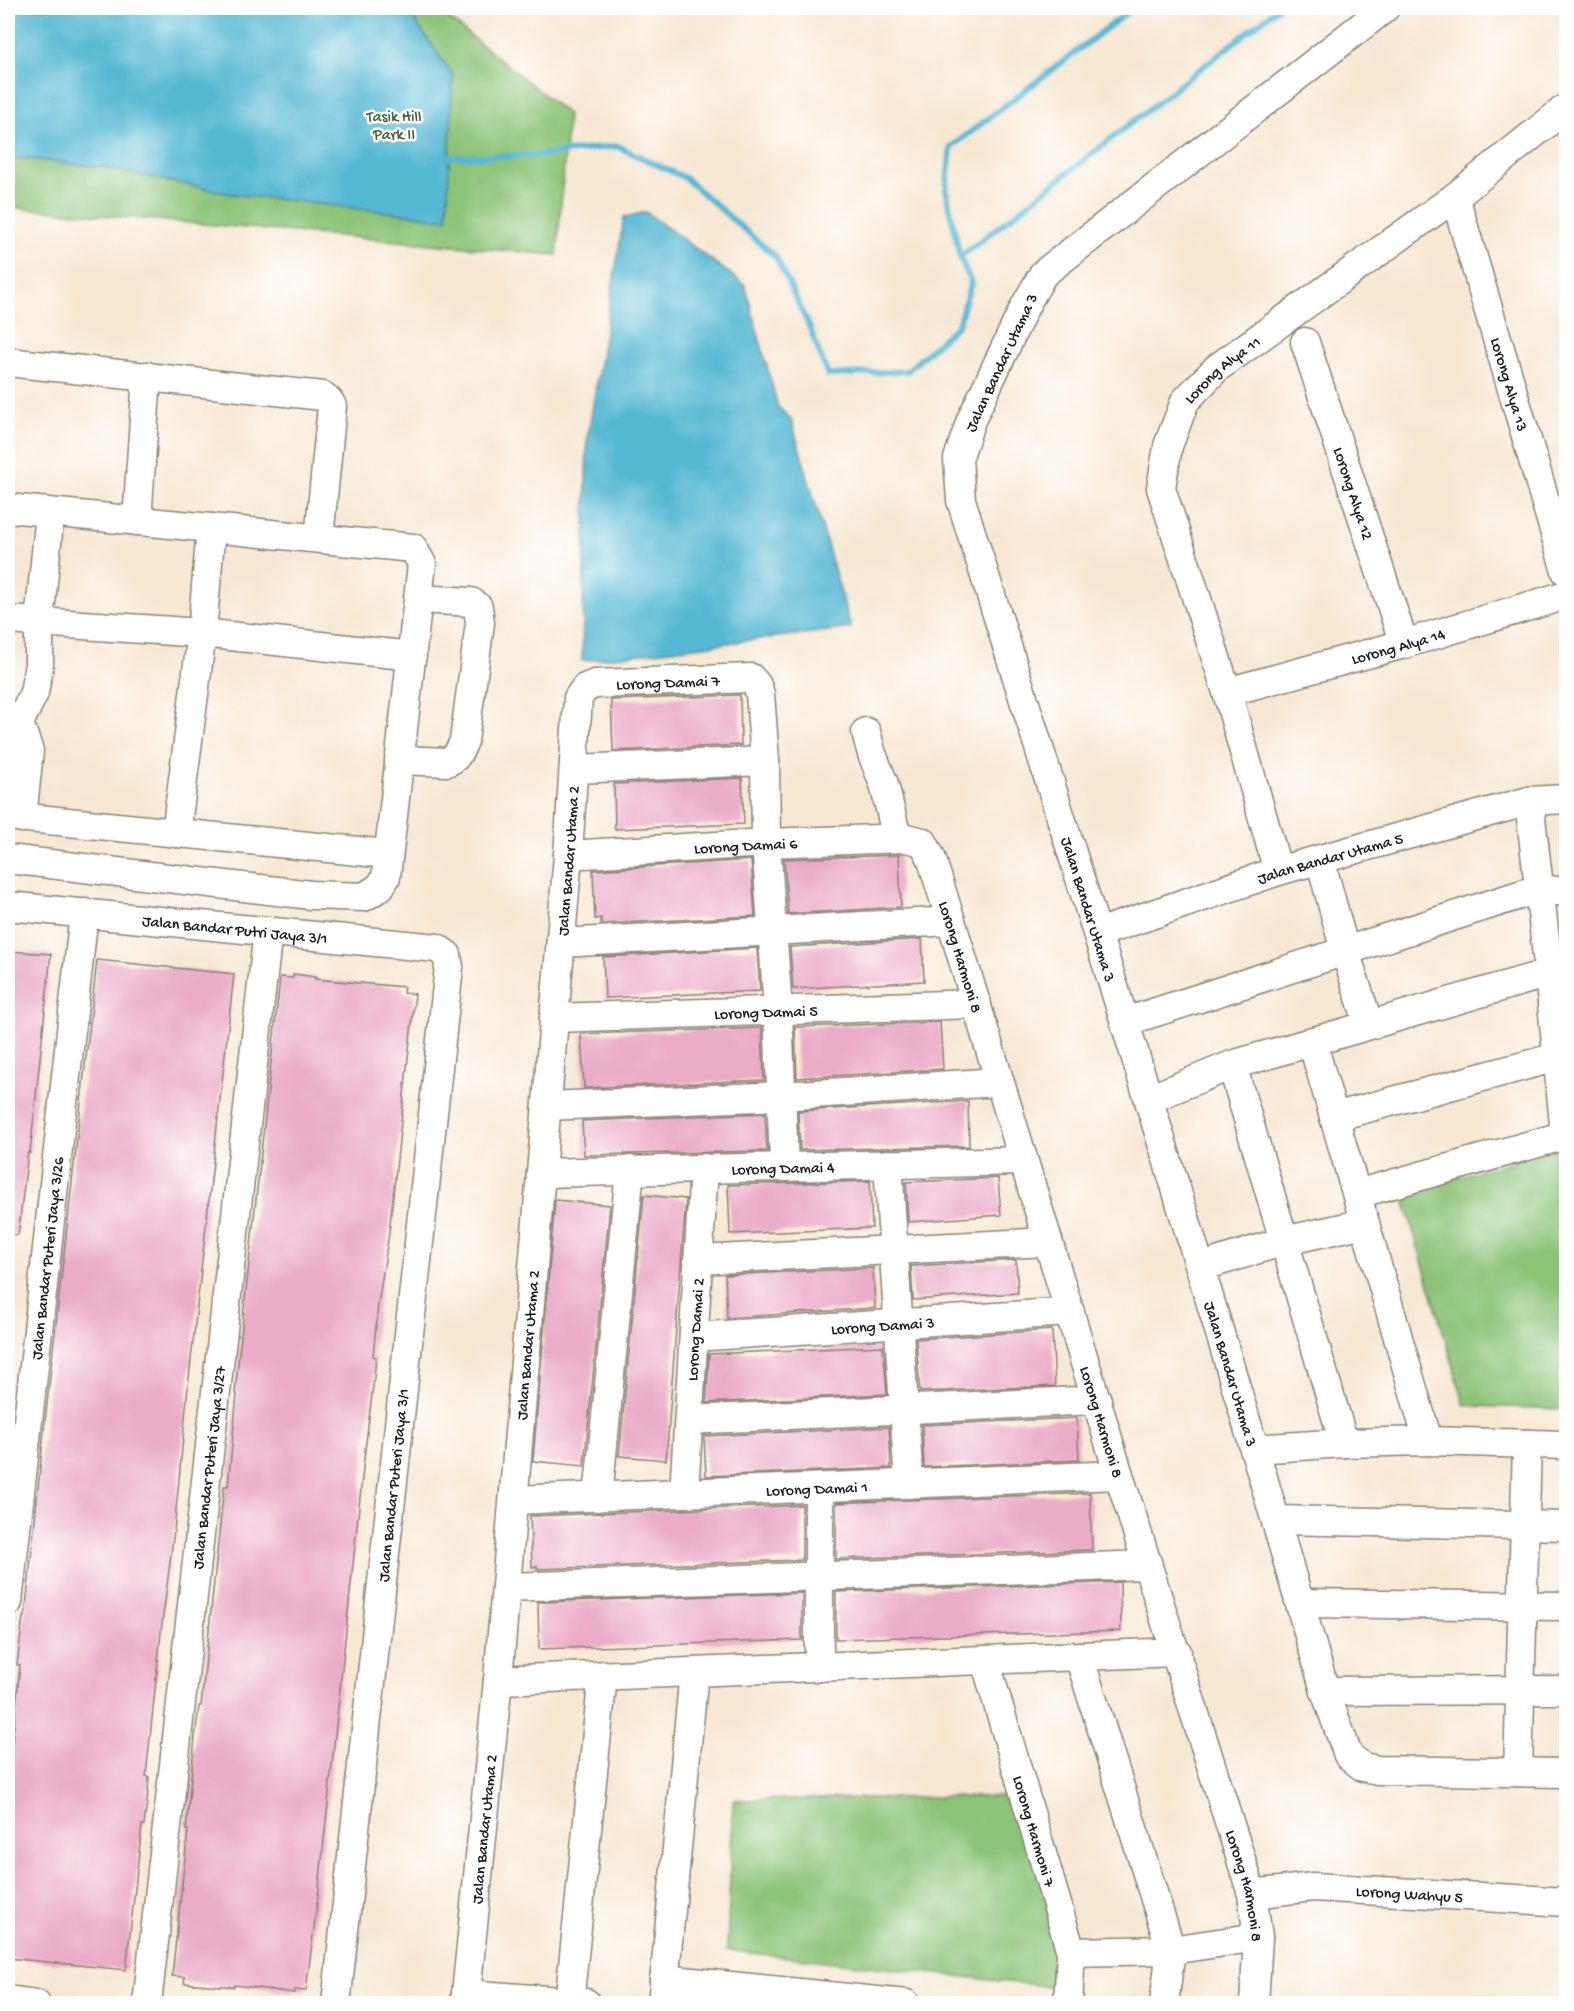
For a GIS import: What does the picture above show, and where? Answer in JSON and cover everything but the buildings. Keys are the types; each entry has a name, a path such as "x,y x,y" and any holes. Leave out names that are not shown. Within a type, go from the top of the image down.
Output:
{"street":[{"name":"Jalan Bandar Utama 3","path":"1385,8 1043,274 1025,306 971,420 958,459 961,500 1201,1267 1325,1691 1348,1755 1363,1767 1378,1770 1566,1773"},
{"name":"Lorong Alya 11","path":"1278,871 1227,692 1161,488 1168,446 1185,401 1217,368 1455,197 1566,108"},
{"name":"Lorong Alya 13","path":"1455,197 1566,571"},
{"name":"Lorong Alya 12","path":"1305,342 1404,644"},
{"path":"8,362 323,396 332,406 319,538"},
{"path":"137,521 147,376"},
{"path":"8,508 413,548 423,564 386,877 380,887 364,897 311,895 8,859"},
{"path":"50,513 39,622 39,665 34,693 13,722 29,751 15,817 388,854"},
{"path":"176,833 202,633 211,528"},
{"name":"Lorong Alya 14","path":"1227,692 1404,644 1566,595"},
{"path":"399,760 447,762 453,760 458,754 464,741 480,623 478,607 471,602 419,599"},
{"path":"8,620 202,633 412,656"},
{"name":"Lorong Damai 7","path":"585,688 595,684 751,678 760,694 765,761"},
{"name":"Jalan Bandar Utama 2","path":"465,1999 514,1500 561,943 578,698 585,688"},
{"name":"Lorong Harmoni 8","path":"866,732 884,784 910,840 931,857 1119,1475 1252,1894 1258,1937 1254,2004"},
{"path":"574,769 765,761 766,843 778,1010 783,1166"},
{"name":"Jalan Bandar Utama 5","path":"1098,933 1278,871 1529,801 1566,799"},
{"path":"1357,1194 1566,1135 1558,974 1538,890 1529,801"},
{"name":"Lorong Damai 6","path":"568,855 766,843 910,840"},
{"path":"1320,859 1345,951 1369,1025"},
{"path":"1125,1022 1538,890 1566,892"},
{"name":"Jalan Bandar Putri Jaya 3/1","path":"8,906 437,948 447,955 449,967"},
{"name":"Jalan Bandar Puteri Jaya 3/26","path":"8,1602 84,913"},
{"path":"561,943 951,921"},
{"name":"Jalan Bandar Puteri Jaya 3/27","path":"147,2004 268,932"},
{"name":"Jalan Bandar Puteri Jaya 3/1","path":"336,2004 449,967"},
{"path":"1149,1099 1232,1065 1558,974"},
{"name":"Lorong Damai 5","path":"554,1018 977,1004"},
{"path":"1312,1041 1428,1441"},
{"path":"1334,1117 1562,1057"},
{"path":"1232,1065 1344,1443"},
{"path":"547,1106 781,1096 999,1082"},
{"name":"Lorong Damai 4","path":"541,1173 1022,1161"},
{"path":"888,1164 909,1484"},
{"name":"Lorong Damai 2","path":"684,1493 704,1168"},
{"path":"598,1497 630,1170"},
{"path":"1201,1267 1284,1241 1365,1223"},
{"path":"698,1260 1048,1242"},
{"name":"Lorong Damai 3","path":"694,1337 1070,1312"},
{"path":"689,1420 1097,1400"},
{"path":"1254,1449 1344,1443 1428,1441 1566,1445"},
{"path":"1518,1772 1527,1444"},
{"name":"Lorong Damai 1","path":"514,1500 1119,1475"},
{"path":"819,1488 819,1667"},
{"path":"1276,1520 1566,1526"},
{"path":"506,1587 1148,1565"},
{"path":"1300,1603 1566,1606"},
{"path":"498,1680 1177,1652"},
{"path":"1079,1656 1170,1950 1164,2004"},
{"name":"Lorong Harmoni 7","path":"985,1660 1071,1952 1068,2004"},
{"path":"694,1672 663,1991 889,2002"},
{"path":"465,1999 575,2003 603,1676"},
{"path":"1325,1691 1566,1690"},
{"name":"Lorong Wahyu 5","path":"1252,1894 1312,1887 1566,1902"},
{"path":"1071,1952 1170,1950 1258,1937"},
{"path":"8,2001 36,2004"}],"green space":[{"name":"Tasik Hill Park II","path":"8,8 436,8 568,114 557,255 8,207"},
{"path":"1566,1146 1566,1409 1465,1406 1402,1193"},
{"path":"1028,1796 1071,1989 727,1950 733,1800"}],"water":[{"name":"Tasik Hill Park II","path":"8,8 406,8 453,75 447,219 232,194 101,167 8,157"},
{"path":"646,212 745,285 778,407 791,419 851,628 582,661 587,441 624,217"}],"waterway":[{"path":"442,154 449,157 540,155 617,146 685,178 776,257 809,326 828,375 907,371 958,325 971,283 960,257 946,190 951,147 1133,8"},
{"path":"960,257 1278,8"}]}
